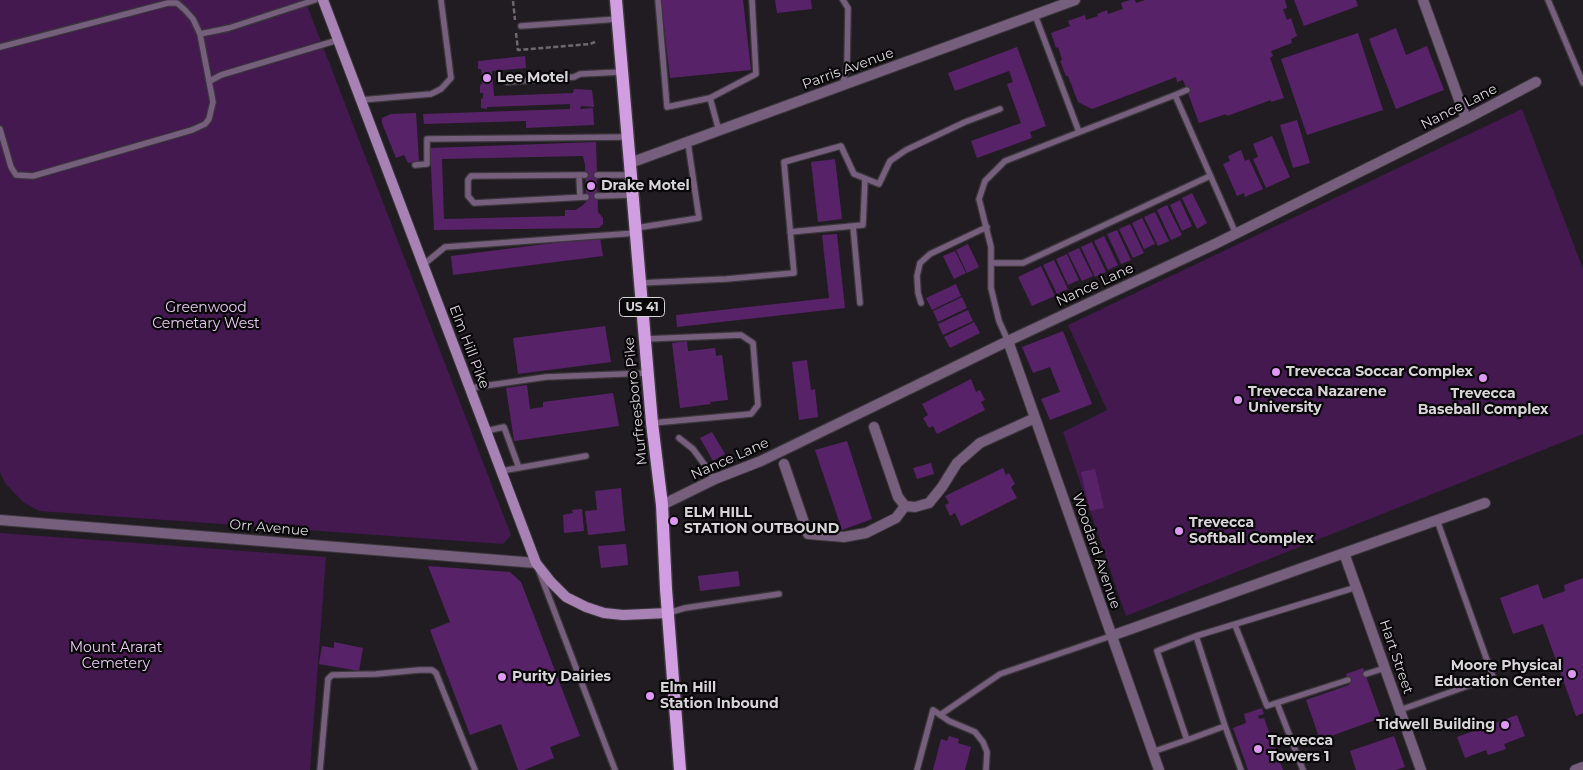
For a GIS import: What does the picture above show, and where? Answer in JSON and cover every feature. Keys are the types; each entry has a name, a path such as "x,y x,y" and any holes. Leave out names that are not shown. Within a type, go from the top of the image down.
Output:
{"main road":[{"name":"Elm Hill Pike","path":"323,0 536,563 566,597 586,607 604,613 623,615 668,613"},
{"name":"Murfreesboro Pike","path":"616,0 652,424 662,506 680,770"}],"street":[{"name":"Parris Avenue","path":"630,169 688,142 1076,0"},
{"path":"1423,0 1466,119"},
{"name":"Nance Lane","path":"662,506 715,479 761,461 1008,341 1236,234 1536,82"},
{"name":"Woodard Avenue","path":"1008,341 1158,770"},
{"path":"874,427 898,497 905,506 915,507 929,502 942,488 957,463 980,443 1035,418"},
{"path":"784,464 808,534 844,538 866,532 896,518 905,506"},
{"path":"1111,636 1485,503"},
{"name":"Orr Avenue","path":"0,519 536,563"},
{"name":"Hart Street","path":"1344,553 1421,770"},
{"path":"1575,770 1583,767"}],"lane":[{"path":"200,34 229,28 315,0"},
{"path":"361,100 431,94 441,89 451,78 441,0"},
{"path":"658,0 666,107 710,98 756,74 752,0"},
{"path":"842,86 847,67 848,8 843,0"},
{"path":"1548,0 1583,83"},
{"path":"0,47 168,3 177,3 193,19 200,34 213,102 209,119 205,124 192,130 33,176 16,175 10,167 0,129"},
{"path":"1036,15 1079,132"},
{"path":"519,28 618,19"},
{"path":"210,81 221,75 338,40"},
{"path":"508,82 574,77 580,74 622,72"},
{"path":"1008,341 999,321 992,288 991,247 979,199 985,181 1005,161 1187,90"},
{"path":"1175,95 1236,234"},
{"path":"710,98 719,131"},
{"path":"640,283 726,279 794,273 784,162 841,146 854,174 879,184 890,161 906,150 1000,108"},
{"path":"415,165 427,164 427,139 628,136"},
{"path":"423,265 446,247 636,230 699,218 688,142"},
{"path":"597,175 630,169"},
{"path":"582,175 583,197 474,203 468,196 468,180 471,176 582,175"},
{"path":"991,264 1023,263 1210,176"},
{"path":"790,232 863,225 865,179"},
{"path":"597,196 632,195"},
{"path":"853,226 860,303"},
{"path":"922,303 918,293 917,276 920,263 930,254 987,227"},
{"path":"645,339 741,336 753,343 758,405 751,414 652,424"},
{"path":"470,388 546,377 648,373"},
{"path":"486,431 504,427 519,468"},
{"path":"679,438 693,449 715,479"},
{"path":"501,471 586,456"},
{"path":"1400,710 1493,677 1436,520"},
{"path":"536,563 615,770"},
{"path":"1188,740 1157,651 1196,636 1356,587"},
{"path":"668,613 685,608 779,594"},
{"path":"1235,625 1266,706 1348,680"},
{"path":"940,715 1000,674 1111,636"},
{"path":"1196,636 1241,770"},
{"path":"1366,674 1385,668"},
{"path":"320,770 328,679 332,675 432,670 436,673 475,770"},
{"path":"1277,703 1304,770"},
{"path":"917,770 933,710 949,721 975,732 984,742 987,752 986,770"},
{"path":"1152,752 1225,726"}],"path":[{"path":"514,1 515,21"},
{"path":"519,28 518,50 595,42"}],"green space":[{"name":"Greenwood Cemetary West","path":"0,0 305,0 511,535 503,544 39,511 23,502 5,483 0,472"},
{"path":"1522,109 1583,269 1583,434 1126,616 1063,432 1107,410 1068,325"},
{"name":"Mount Ararat Cemetery","path":"0,533 326,557 310,770 0,770"}],"building":[{"path":"661,0 743,0 751,70 670,78"},
{"path":"775,0 811,0 812,9 777,13"},
{"path":"1135,0 1136,3 1145,0 1285,0 1287,8 1283,9 1287,20 1291,18 1297,36 1291,39 1292,43 1271,51 1273,56 1270,58 1284,98 1271,102 1271,100 1227,116 1226,114 1199,123 1183,80 1177,82 1176,77 1092,109 1078,102 1060,61 1062,60 1060,53 1058,47 1056,48 1051,33 1070,26 1068,21 1085,15 1086,20 1098,16 1097,14 1107,10 1108,14 1123,9 1121,3"},
{"path":"1294,0 1356,0 1358,6 1304,26"},
{"path":"1396,28 1406,55 1427,46 1444,90 1396,109 1369,39"},
{"path":"1358,33 1383,110 1307,135 1281,59"},
{"path":"1017,47 1046,126 1030,132 1032,138 977,158 971,141 1021,123 1007,84 1013,82 1009,71 955,91 948,73"},
{"path":"525,56 526,68 492,71 494,96 573,93 574,89 592,90 594,107 581,106 580,109 593,108 594,125 526,128 526,121 424,124 423,114 570,109 570,104 481,108 483,93 480,93 480,85 482,84 481,69 478,69 478,61"},
{"path":"416,113 419,162 408,163 404,155 396,158 382,123 382,118 391,114"},
{"path":"1297,120 1310,163 1293,168 1280,125"},
{"path":"1272,136 1290,177 1266,188 1253,159 1258,157 1253,144"},
{"name":"Drake Motel","path":"596,142 598,212 603,218 603,224 599,228 434,230 430,148","holes":["583,156 586,202 575,210 565,210 565,216 444,219 442,159"]},
{"path":"1241,150 1245,161 1249,159 1263,189 1245,197 1244,193 1237,196 1223,164 1230,161 1228,156"},
{"path":"835,159 842,219 818,222 811,162"},
{"path":"1192,193 1207,223 1197,229 1182,198"},
{"path":"1180,200 1192,226 1182,231 1170,205"},
{"path":"1167,205 1182,235 1171,240 1157,210"},
{"path":"1155,212 1169,241 1158,246 1144,217"},
{"path":"1142,218 1155,244 1144,249 1132,223"},
{"path":"1130,224 1144,253 1133,258 1119,229"},
{"path":"1117,230 1131,260 1121,264 1107,234"},
{"path":"837,234 845,308 677,327 676,315 829,298 822,235"},
{"path":"1104,236 1118,265 1108,270 1094,241"},
{"path":"600,237 603,256 453,275 451,256"},
{"path":"1092,242 1106,272 1095,277 1081,247"},
{"path":"968,244 979,267 967,273 956,250"},
{"path":"1079,248 1093,276 1082,281 1068,253"},
{"path":"955,251 966,273 954,279 943,256"},
{"path":"1067,254 1079,280 1068,285 1056,259"},
{"path":"1054,260 1068,289 1057,294 1043,265"},
{"path":"1041,266 1055,296 1032,306 1018,277"},
{"path":"956,284 961,296 932,310 926,298"},
{"path":"962,297 967,308 938,322 933,311"},
{"path":"968,310 973,321 943,335 938,324"},
{"path":"974,322 980,333 950,348 944,337"},
{"path":"605,326 611,362 518,374 513,338"},
{"path":"1063,331 1092,404 1050,420 1041,399 1060,392 1050,367 1033,373 1022,347"},
{"path":"687,341 688,351 715,348 716,356 722,355 728,400 680,408 672,343"},
{"path":"807,360 811,390 815,389 818,417 799,420 792,362"},
{"path":"971,379 976,392 980,390 985,400 981,402 985,410 937,434 933,426 929,428 923,418 928,415 922,404"},
{"path":"527,385 530,409 543,407 543,402 613,393 619,426 514,441 506,388"},
{"path":"712,432 725,454 713,461 700,438"},
{"path":"847,441 872,519 842,530 815,450"},
{"path":"931,463 934,474 917,479 913,468"},
{"path":"1003,468 1006,475 1009,473 1015,484 1011,487 1017,498 961,526 955,513 950,516 945,505 949,503 945,496"},
{"path":"1095,469 1104,508 1090,511 1081,472"},
{"path":"621,488 625,531 588,535 585,511 597,510 595,491"},
{"path":"582,509 584,531 564,533 563,515 573,513 572,510"},
{"path":"626,544 628,565 601,568 598,546"},
{"name":"Purity Dairies","path":"428,566 510,572 521,582 580,736 550,747 554,758 524,770 518,770 501,724 470,735 430,630 450,622"},
{"path":"738,571 740,586 700,591 698,576"},
{"name":"Moore Physical Education Center","path":"1583,578 1583,713 1576,716 1543,624 1513,634 1500,598 1538,584 1543,599 1565,591 1564,585"},
{"path":"334,642 363,648 359,671 319,664 322,646 334,648"},
{"path":"1363,668 1381,718 1320,740 1306,700 1349,685 1346,674"},
{"name":"Trevecca Towers 1","path":"1262,708 1264,714 1258,716 1259,719 1264,718 1283,770 1248,770 1233,728 1246,723 1244,714"},
{"name":"Tidwell Building","path":"1517,715 1525,736 1504,744 1506,749 1488,755 1486,750 1465,758 1457,737"},
{"path":"949,736 959,739 958,743 971,747 965,770 933,770 941,739 947,741"},
{"path":"1394,736 1405,767 1396,770 1356,770 1350,751"}],"place":[{"name":"Lee Motel","path":"487,78"},
{"name":"Drake Motel","path":"591,186"},
{"name":"Trevecca Soccar Complex","path":"1276,372"},
{"name":"Trevecca Baseball Complex","path":"1483,378"},
{"name":"Trevecca Nazarene University","path":"1238,400"},
{"name":"ELM HILL STATION OUTBOUND","path":"674,521"},
{"name":"Trevecca Softball Complex","path":"1179,531"},
{"name":"Moore Physical Education Center","path":"1572,674"},
{"name":"Purity Dairies","path":"502,677"},
{"name":"Elm Hill Station Inbound","path":"650,696"},
{"name":"Tidwell Building","path":"1505,725"},
{"name":"Trevecca Towers 1","path":"1258,749"}]}
